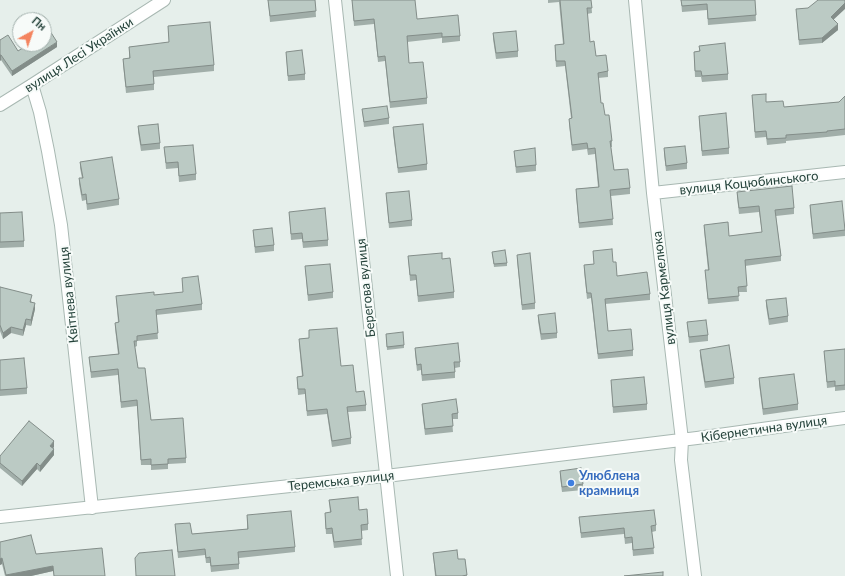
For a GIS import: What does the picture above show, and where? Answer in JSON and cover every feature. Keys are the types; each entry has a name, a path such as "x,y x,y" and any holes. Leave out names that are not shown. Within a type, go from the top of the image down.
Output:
{"street":[{"name":"Берегова вулиця","path":"335,0 397,576"},
{"name":"вулиця Кармелюка","path":"635,0 653,193 682,440 682,460 695,576"},
{"name":"вулиця Лесі Українки","path":"0,105 159,1"},
{"name":"Квітнева вулиця","path":"32,85 45,135 61,225 92,508"},
{"name":"вулиця Коцюбинського","path":"653,193 845,172"},
{"name":"Кібернетична вулиця","path":"682,440 845,418"},
{"name":"Теремська вулиця","path":"0,517 386,476 682,440"}],"building":[{"path":"268,0 315,0 316,11 270,16"},
{"path":"352,0 415,0 417,19 458,15 460,36 442,37 442,33 407,36 409,63 423,62 427,98 390,102 385,56 378,57 374,19 354,21"},
{"path":"560,0 591,0 592,8 587,8 590,42 594,41 596,56 606,55 608,71 598,73 601,103 603,103 605,115 609,115 612,141 610,141 614,170 628,169 630,188 610,190 613,219 579,223 576,189 599,187 595,148 588,149 587,143 572,145 569,119 572,118 565,61 556,61 555,45 564,44"},
{"path":"681,0 755,0 756,15 708,19 707,4 682,6"},
{"path":"818,0 845,0 845,3 831,17 838,24 822,38 799,40 796,9 808,8"},
{"path":"210,22 214,65 153,71 154,84 126,87 123,59 130,58 129,47 169,42 168,26"},
{"path":"516,31 518,51 496,53 493,33"},
{"path":"52,34 57,42 52,45"},
{"path":"8,35 12,41 12,52 41,52 12,71 0,55 0,40"},
{"path":"725,43 728,74 702,76 701,71 695,71 694,52 700,51 699,46"},
{"path":"302,50 305,74 288,76 286,52"},
{"path":"766,94 766,102 783,101 784,107 839,102 845,96 845,129 786,135 786,138 767,139 766,131 755,132 752,95"},
{"path":"387,106 389,118 364,122 362,109"},
{"path":"726,113 729,148 702,151 699,116"},
{"path":"158,124 160,143 141,145 138,126"},
{"path":"423,124 427,164 398,168 393,127"},
{"path":"193,145 196,174 179,176 178,162 166,163 164,147"},
{"path":"685,146 687,163 666,166 664,148"},
{"path":"535,148 536,165 516,167 514,151"},
{"path":"112,157 119,199 87,204 86,194 82,195 79,178 83,178 80,162"},
{"path":"792,186 794,208 775,210 781,256 745,260 747,286 738,287 739,296 708,299 705,270 709,270 704,225 728,222 729,236 762,232 759,206 739,208 737,192"},
{"path":"409,191 412,220 389,223 386,193"},
{"path":"842,201 845,230 813,234 810,205"},
{"path":"325,208 328,240 303,242 302,233 291,234 289,212"},
{"path":"22,212 24,241 0,242 0,213"},
{"path":"272,228 274,245 255,247 253,230"},
{"path":"612,249 613,262 616,262 617,276 647,272 650,294 605,299 608,331 631,329 633,350 598,354 591,293 587,293 584,265 594,264 593,251"},
{"path":"505,250 507,263 494,264 492,252"},
{"path":"442,253 442,259 450,258 454,292 418,296 416,275 410,275 408,256"},
{"path":"530,253 535,303 522,305 517,255"},
{"path":"330,264 333,292 308,295 305,266"},
{"path":"198,276 202,304 156,310 158,333 137,336 137,341 134,341 138,368 145,368 151,420 183,418 186,458 168,459 168,464 151,465 151,459 141,460 137,400 121,402 118,369 91,372 89,357 119,354 115,323 119,322 116,296 154,292 154,295 183,292 182,278"},
{"path":"0,287 32,295 30,302 35,303 31,320 26,319 23,330 11,327 3,333 0,325"},
{"path":"786,298 788,316 769,319 766,300"},
{"path":"555,313 557,333 541,334 538,315"},
{"path":"706,320 708,335 689,337 687,322"},
{"path":"337,328 341,366 353,365 356,392 364,391 366,405 347,407 351,438 332,441 327,409 307,411 305,389 298,389 297,377 303,376 299,339 309,338 309,330"},
{"path":"403,332 404,345 387,347 386,334"},
{"path":"458,343 460,362 454,362 455,372 422,375 421,364 417,365 415,348"},
{"path":"729,345 734,378 705,382 700,350"},
{"path":"845,349 845,385 835,386 835,381 827,382 824,351"},
{"path":"24,358 27,388 0,390 0,360"},
{"path":"794,374 798,404 763,409 759,378"},
{"path":"644,377 647,404 613,407 611,380"},
{"path":"456,399 458,413 452,414 453,426 425,429 422,404"},
{"path":"29,421 54,441 50,446 54,449 40,466 37,463 22,481 0,463 0,456"},
{"name":"Улюблена крамниця","path":"581,468 583,484 562,487 560,471"},
{"path":"358,497 359,510 367,509 368,524 361,525 362,539 334,542 332,528 326,529 325,513 331,512 329,500"},
{"path":"654,510 656,525 651,526 654,548 633,550 632,537 625,538 624,528 581,533 579,517"},
{"path":"291,511 295,547 238,552 239,564 211,566 210,557 206,558 205,549 178,552 175,524 190,523 192,534 248,529 247,515"},
{"path":"31,535 36,554 102,548 105,576 54,576 53,566 6,575 2,558 0,559 0,542"},
{"path":"172,550 175,576 136,576 135,558 139,553"},
{"path":"457,550 458,559 465,559 467,575 436,576 433,553"},
{"path":"663,572 663,576 624,576"}],"place":[{"name":"Улюблена крамниця","path":"571,483"}]}
